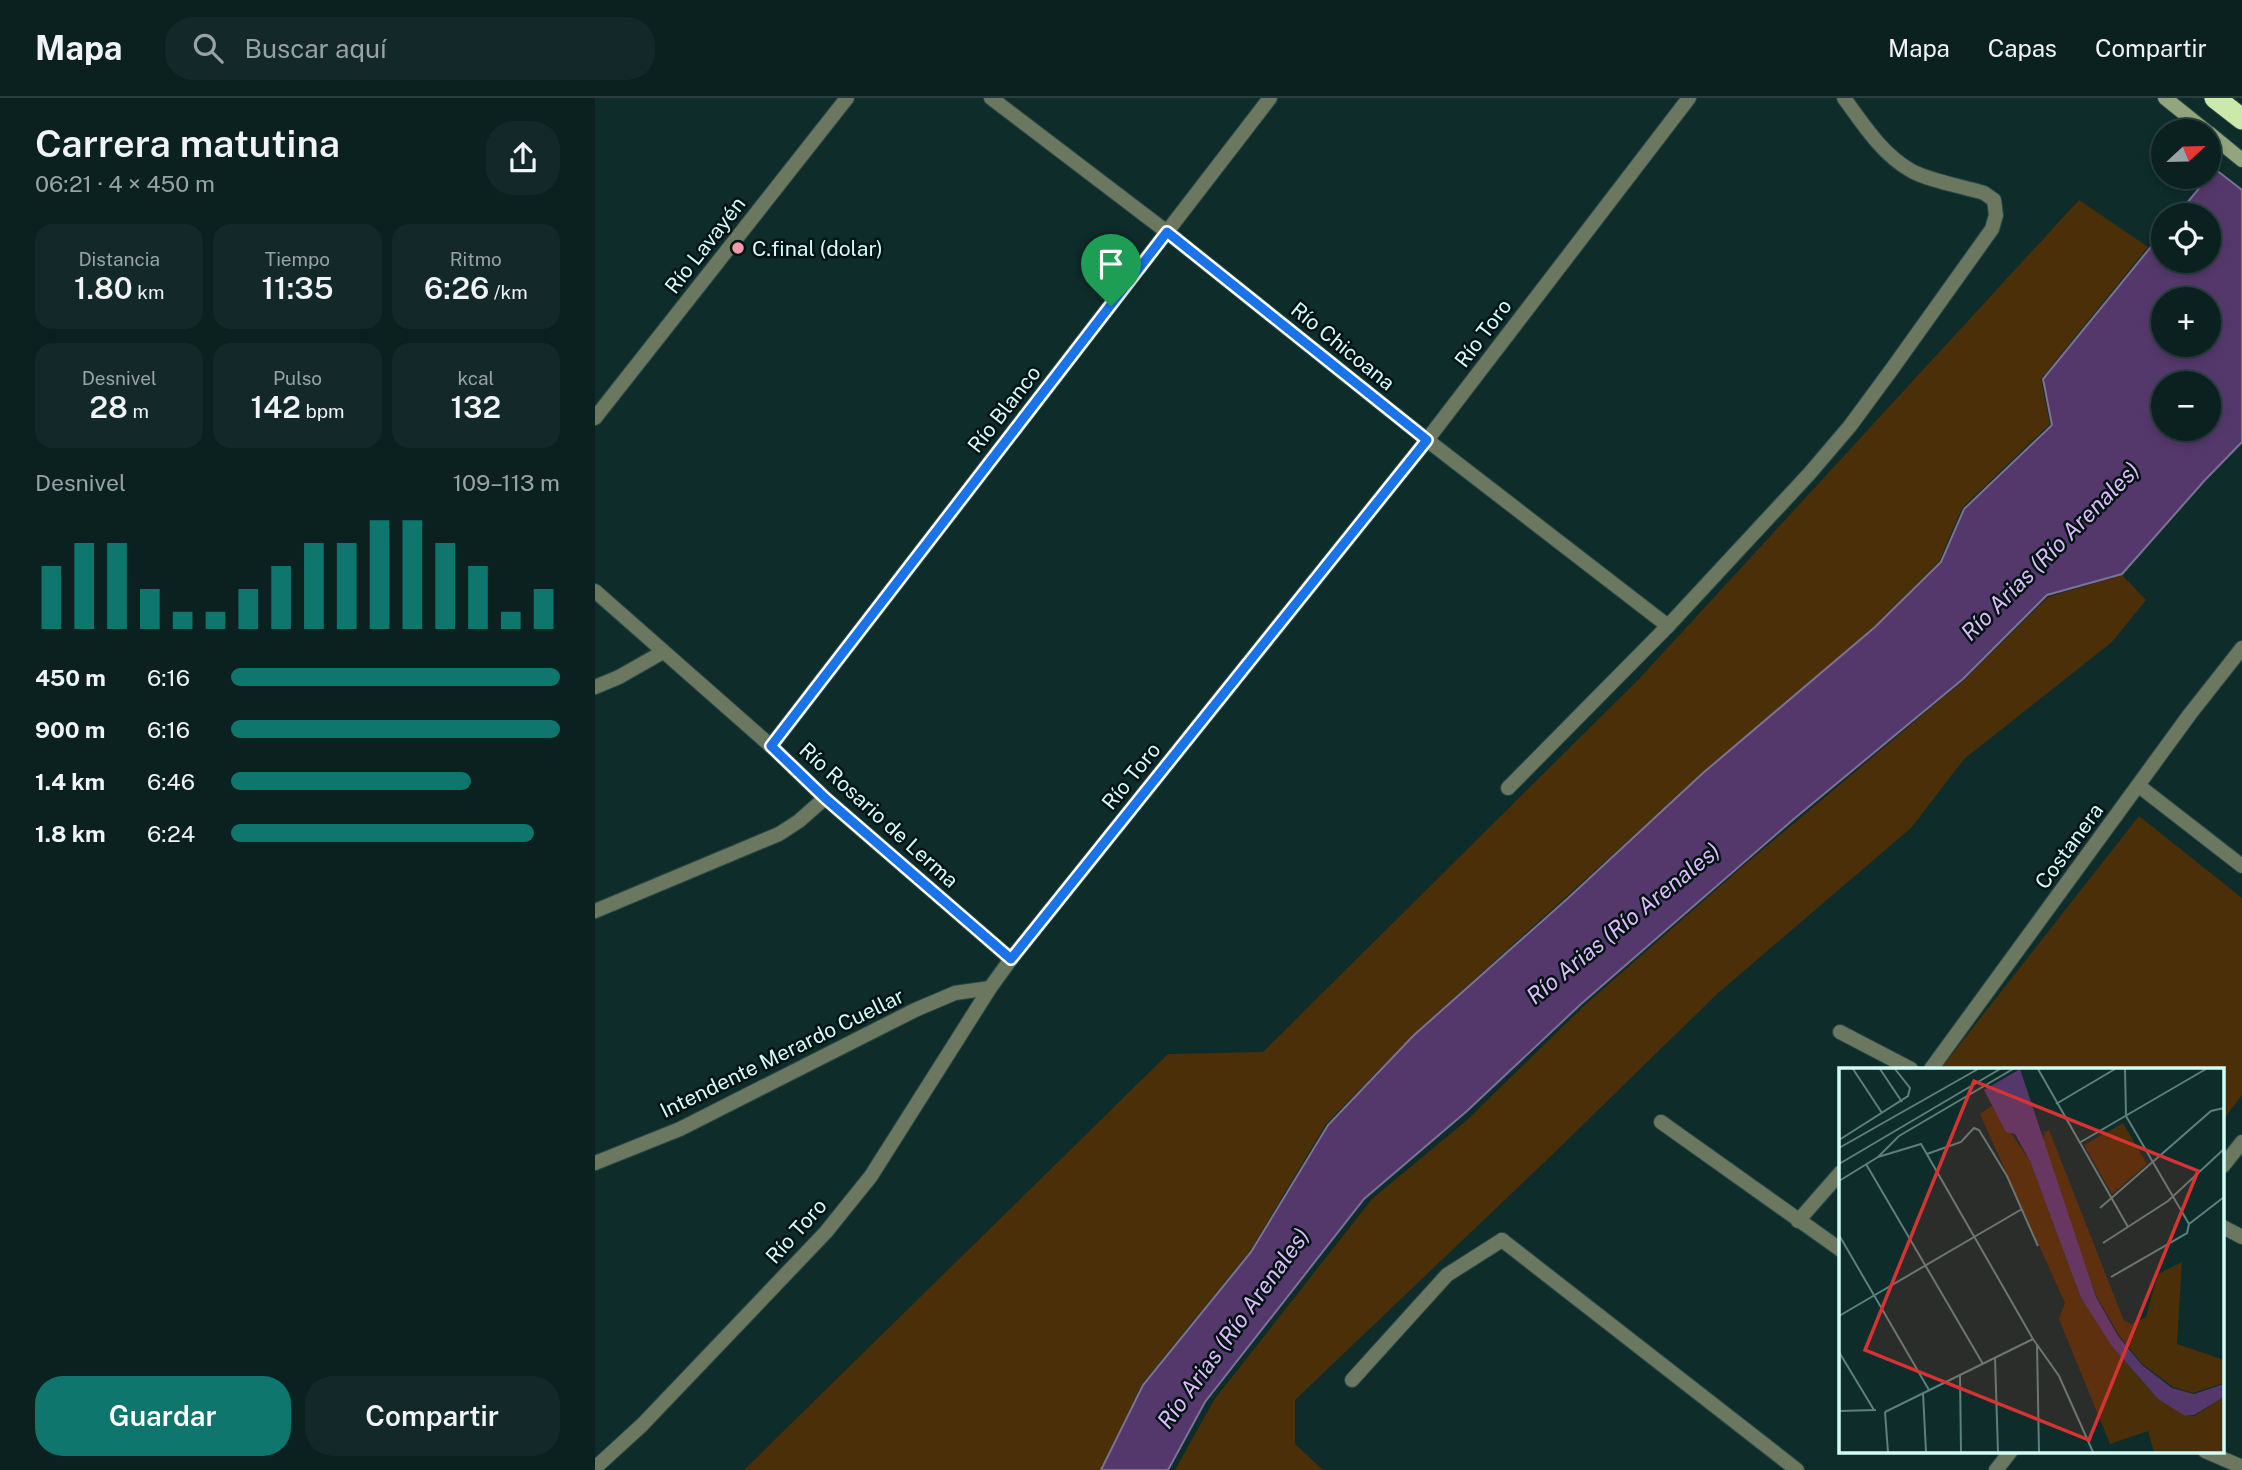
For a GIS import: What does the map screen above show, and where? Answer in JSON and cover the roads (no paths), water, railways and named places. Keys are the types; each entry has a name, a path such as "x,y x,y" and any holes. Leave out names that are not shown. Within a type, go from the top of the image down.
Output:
{"highway":[{"path":"2215,98 2242,118"}],"street":[{"name":"Río Lavayén","path":"595,418 847,98"},
{"name":"Río Chicoana","path":"991,98 1167,232 1427,440 1668,626"},
{"name":"Río Blanco","path":"771,746 1270,98"},
{"name":"Río Toro","path":"595,1468 642,1425 826,1232 871,1176 1011,959 1427,440 1689,98"},
{"path":"1508,788 1668,626 1810,473 1850,426 1992,229 1996,215 1994,200 1984,193 1912,172 1893,158 1869,133 1844,98"},
{"path":"2165,98 2191,119"},
{"path":"2221,143 2242,160"},
{"name":"Río Rosario de Lerma","path":"595,591 771,746 825,798 1011,959"},
{"name":"Costanera","path":"1932,1068 2190,714 2242,648"},
{"path":"595,687 663,652"},
{"path":"2139,786 2242,866"},
{"path":"595,911 779,834 825,798"},
{"name":"Intendente Merardo Cuellar","path":"595,1163 681,1129 915,1010 955,993 990,988"},
{"path":"1840,1032 1909,1068"},
{"path":"1661,1122 1839,1250"},
{"path":"2225,1163 2242,1142"},
{"path":"1798,1221 1839,1174"},
{"path":"2225,1228 2242,1237"},
{"path":"1352,1380 1447,1275 1502,1240 1797,1470"},
{"path":"1996,1470 2010,1452"},
{"path":"2207,1452 2242,1467"}],"water":[{"name":"Río Arias (Río Arenales)","path":"2221,174 2242,190 2242,442 2122,574 2047,595 1963,679 1795,818 1581,1004 1467,1111 1364,1199 1205,1402 1168,1470 1101,1470 1143,1385 1251,1252 1328,1125 1414,1035 1703,773 1875,627 1941,562 1964,509 2052,425 2043,379 2151,247 2151,273 2221,273 2221,203 2187,203 2198,189 2221,189"}],"place":[{"name":"C.final (dolar)","path":"738,248"}]}
